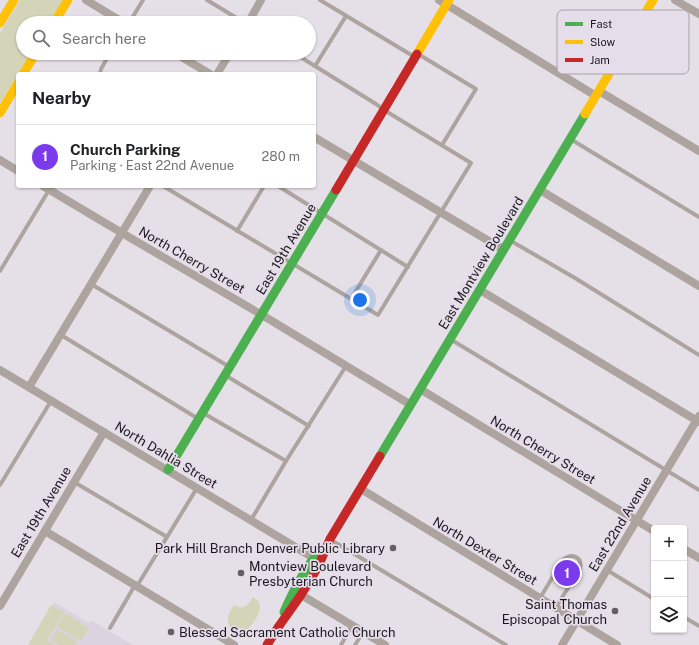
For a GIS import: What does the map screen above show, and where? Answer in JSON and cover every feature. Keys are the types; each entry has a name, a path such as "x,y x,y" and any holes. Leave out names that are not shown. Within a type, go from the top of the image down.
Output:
{"street":[{"path":"0,23 14,0"},
{"path":"58,16 68,0"},
{"path":"86,0 112,16"},
{"path":"251,16 261,0"},
{"name":"East Montview Boulevard","path":"647,10 653,0"},
{"path":"675,0 699,14"},
{"path":"445,2 557,69"},
{"name":"East 19th Avenue","path":"168,470 354,161 416,56 445,2"},
{"path":"24,72 32,60"},
{"path":"187,60 207,72"},
{"path":"218,72 226,60"},
{"path":"565,74 699,151"},
{"name":"East Montview Boulevard","path":"267,645 608,74"},
{"path":"0,113 16,86"},
{"path":"316,138 504,250"},
{"path":"0,160 16,170"},
{"name":"North Cherry Street","path":"46,188 262,315 411,405"},
{"path":"29,387 149,188"},
{"path":"540,190 699,286"},
{"path":"480,290 698,419"},
{"name":"North Dahlia Street","path":"0,370 317,560"},
{"name":"North Cherry Street","path":"420,389 651,529"},
{"name":"East 22nd Avenue","path":"562,645 698,419"},
{"name":"East 19th Avenue","path":"0,606 104,432"},
{"name":"North Dexter Street","path":"361,489 617,645"},
{"path":"45,531 234,645"},
{"path":"687,551 699,558"},
{"path":"297,593 385,645"}],"lane":[{"path":"133,16 143,0"},
{"path":"207,0 234,16"},
{"path":"320,0 476,89 442,145"},
{"path":"315,66 346,16"},
{"path":"100,72 106,60"},
{"path":"166,188 378,315 471,163 305,60"},
{"path":"570,138 699,217"},
{"path":"0,271 46,188"},
{"path":"236,231 263,188"},
{"path":"281,188 408,267"},
{"path":"510,240 699,355"},
{"path":"351,299 381,250"},
{"path":"91,284 228,371 309,426"},
{"path":"60,334 201,416 286,461"},
{"path":"450,339 699,490"},
{"path":"251,520 346,366"},
{"path":"0,485 51,400"},
{"path":"74,482 167,537"},
{"path":"110,628 197,488"},
{"path":"330,539 506,645"},
{"path":"540,598 567,556 576,558 582,564 580,569 555,608"},
{"path":"607,570 651,597"},
{"path":"687,619 699,626"},
{"path":"341,645 352,625"},
{"path":"355,645 363,632"}],"shaded area":[{"path":"54,602 89,623 91,620 133,645 28,645"}],"green space":[{"path":"20,0 63,0 53,16 16,16 16,60 27,60 19,72 16,72 16,77 0,103 0,33"},
{"path":"253,597 259,602 260,605 258,616 248,629 238,633 231,628 228,622 230,612 234,605 237,607 243,607"},
{"path":"51,605 64,612 47,640 56,645 28,645"},
{"path":"65,613 89,628 81,641 57,627"},
{"path":"57,630 77,641 75,645 59,645 51,640"}],"traffic: fast":[{"path":"380,456 585,114"},
{"path":"168,470 336,190"},
{"path":"284,612 300,579 321,549"}],"traffic: slow":[{"path":"0,23 14,0"},
{"path":"58,16 68,0"},
{"path":"417,54 449,0"},
{"path":"647,10 653,0"},
{"path":"24,72 32,60"},
{"path":"585,114 609,74"},
{"path":"0,113 16,86"}],"traffic: jam":[{"path":"336,190 417,54"},
{"path":"267,645 318,567 330,539 380,456"}],"place":[{"name":"Park Hill Branch Denver Public Library","path":"393,548"},
{"name":"Montview Boulevard Presbyterian Church","path":"241,573"},
{"name":"Church Parking","path":"567,573"},
{"name":"Saint Thomas Episcopal Church","path":"615,611"},
{"name":"Blessed Sacrament Catholic Church","path":"171,632"}]}
